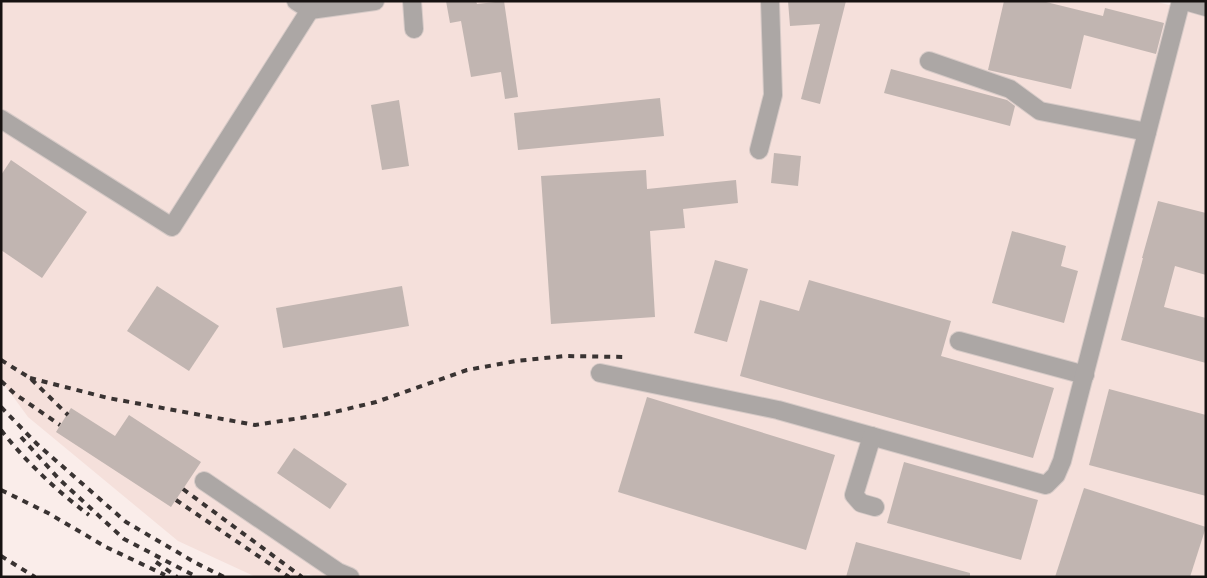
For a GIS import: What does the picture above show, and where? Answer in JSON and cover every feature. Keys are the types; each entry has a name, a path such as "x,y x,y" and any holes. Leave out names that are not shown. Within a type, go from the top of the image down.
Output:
{"street":[{"path":"1,119 172,227 303,6 375,1"},
{"path":"412,1 414,29"},
{"path":"759,150 773,95 770,1"},
{"path":"600,373 778,410 1046,485 1056,475 1062,461 1181,1"},
{"path":"1185,1 1206,7"},
{"path":"929,62 1010,89 1040,111 1147,132"},
{"path":"959,341 1085,375"},
{"path":"872,436 854,495 861,503 875,507"},
{"path":"204,480 338,572 350,577"}],"shaded area":[{"path":"1,1 1153,1 1206,14 1206,577 317,577 308,574 300,577 256,577 178,541 28,417 1,380"}],"building":[{"path":"446,1 476,1 477,4 504,1 518,97 505,99 501,72 471,77 461,21 450,23"},
{"path":"788,1 846,1 820,104 801,99 820,24 790,26"},
{"path":"1004,1 1042,1 1103,16 1105,8 1164,23 1156,54 1084,35 1071,89 988,70"},
{"path":"891,69 1007,100 1015,106 1010,126 884,93"},
{"path":"660,98 664,136 518,150 514,113"},
{"path":"399,100 409,166 382,170 371,105"},
{"path":"774,153 801,156 798,186 771,183"},
{"path":"11,160 87,212 42,278 1,250 1,175"},
{"path":"646,170 647,189 736,180 738,203 683,209 685,228 650,231 655,317 551,324 541,176"},
{"path":"1158,201 1206,213 1206,275 1175,266 1164,307 1206,318 1206,363 1121,340"},
{"path":"1012,231 1066,246 1061,266 1078,271 1064,323 992,303"},
{"path":"715,260 748,269 727,342 694,333"},
{"path":"809,280 951,321 941,356 1054,388 1033,458 740,376 760,300 799,311"},
{"path":"157,286 219,326 189,371 127,331"},
{"path":"402,286 409,326 283,348 276,308"},
{"path":"1109,389 1206,415 1206,496 1089,465"},
{"path":"647,397 835,455 806,550 618,492"},
{"path":"71,408 115,436 129,415 201,462 171,507 56,432"},
{"path":"294,448 347,484 330,509 277,473"},
{"path":"904,462 1038,500 1021,560 887,523"},
{"path":"1084,488 1206,527 1190,577 1055,577"},
{"path":"856,542 970,573 970,577 846,577"}],"railway":[{"path":"30,378 108,398 255,425 326,414 376,402 467,370 516,361 565,356 624,357"},
{"path":"1,360 30,378 68,415"},
{"path":"1,381 15,394 60,425"},
{"path":"1,407 37,444 126,522 224,577"},
{"path":"1,430 42,476 89,515"},
{"path":"21,437 59,479 124,539 197,577"},
{"path":"183,489 302,577"},
{"path":"1,490 48,513 106,547 165,575"},
{"path":"176,500 289,577"},
{"path":"1,556 35,577"},
{"path":"156,562 177,577"}]}
